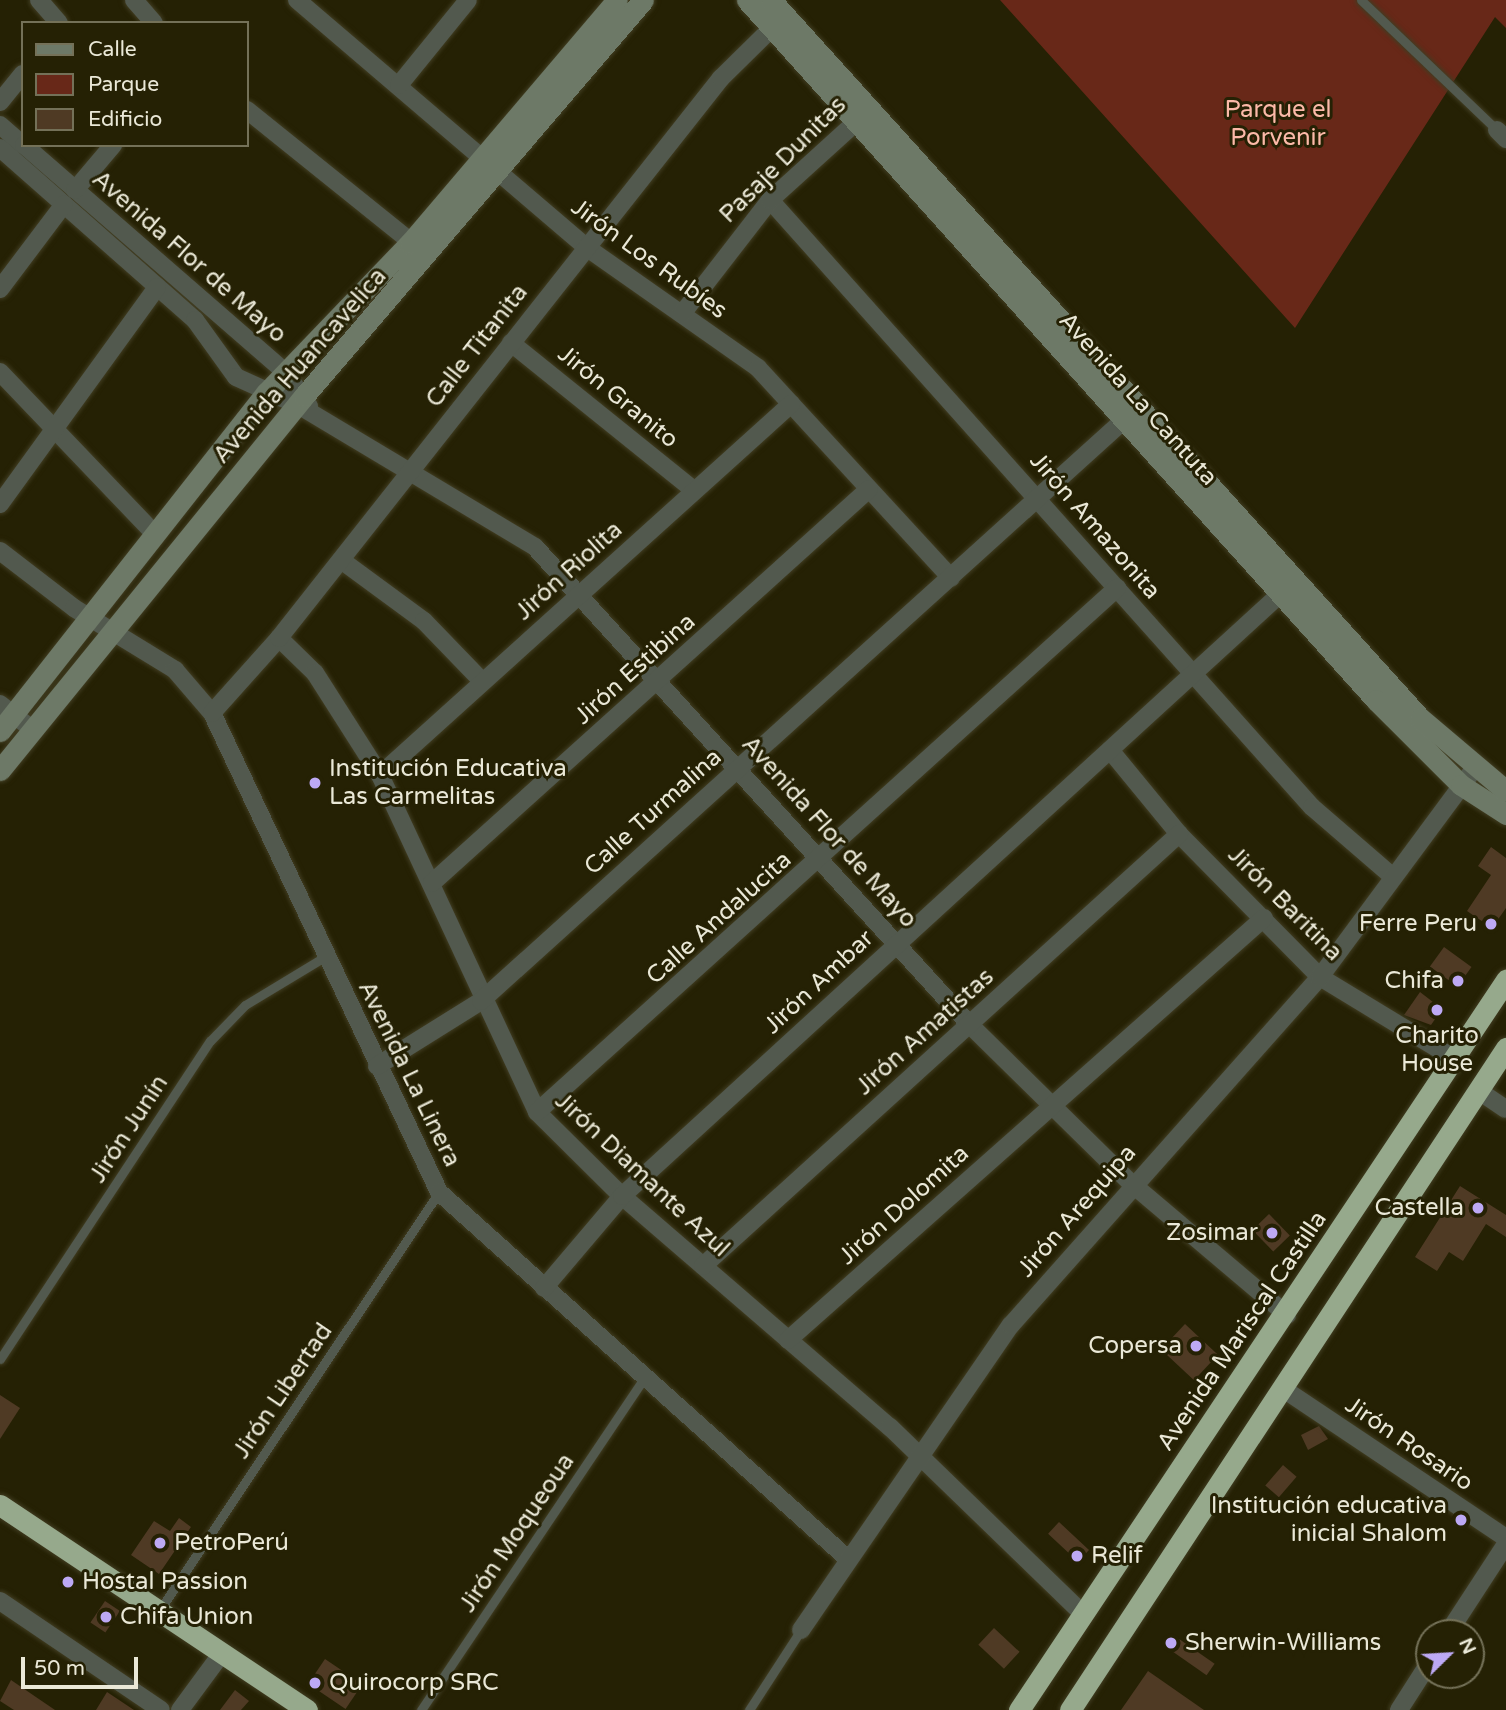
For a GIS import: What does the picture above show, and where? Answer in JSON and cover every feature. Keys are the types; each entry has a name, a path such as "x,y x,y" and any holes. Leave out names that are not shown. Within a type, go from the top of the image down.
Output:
{"highway":[{"name":"Avenida Mariscal Castilla","path":"1019,1710 1082,1613 1287,1315 1506,980"},
{"path":"1070,1710 1284,1390 1506,1048"},
{"path":"0,1505 307,1710"}],"main road":[{"name":"Avenida Huancavelica","path":"4,716 155,534 267,393 410,243 617,0"},
{"name":"Avenida Huancavelica","path":"0,770 112,630 501,174 643,0"},
{"name":"Avenida La Cantuta","path":"747,0 776,14 1129,416 1287,588 1506,814"},
{"name":"Avenida La Cantuta","path":"1468,777 1506,791"}],"street":[{"path":"39,0 56,21"},
{"name":"Jirón Los Rubíes","path":"297,0 586,247 758,368 951,578"},
{"path":"399,85 468,0"},
{"name":"Calle Titanita","path":"212,713 279,638 720,78 776,14"},
{"path":"0,102 21,76"},
{"path":"248,111 410,243 430,256"},
{"name":"Pasaje Dunitas","path":"682,314 770,200 863,115"},
{"name":"Avenida Flor de Mayo","path":"0,125 21,143"},
{"name":"Avenida Flor de Mayo","path":"25,147 69,197 157,286 195,320 236,377 267,393 305,405 408,472 535,547 583,592 970,1025 1132,1184 1287,1315"},
{"path":"0,289 69,197 111,147"},
{"name":"Avenida Flor de Mayo","path":"0,148 69,197 285,372 305,405"},
{"name":"Jirón Amazonita","path":"770,200 1312,807 1392,876"},
{"path":"0,504 50,426 157,286"},
{"name":"Jirón Granito","path":"511,343 694,490"},
{"path":"0,372 155,534"},
{"name":"Jirón Riolita","path":"380,775 791,404"},
{"name":"Calle Turmalina","path":"377,1066 481,1001 1129,416"},
{"name":"Jirón Estibina","path":"432,883 869,489"},
{"name":"Avenida La Linera","path":"0,551 86,616 174,670 212,713 439,1192 848,1559"},
{"path":"341,560 424,621 482,681"},
{"name":"Calle Andalucita","path":"537,1112 821,860 1117,588"},
{"name":"Jirón Ambar","path":"544,1287 622,1196 1287,588"},
{"name":"Jirón Diamante Azul","path":"279,638 315,673 380,775 432,883 481,1001 537,1112 622,1196 917,1456 1082,1613"},
{"path":"4,716 32,729"},
{"name":"Jirón Baritina","path":"1110,750 1180,834 1320,976 1455,1059"},
{"name":"Jirón Arequipa","path":"802,1630 917,1456 1011,1325 1132,1184 1320,976 1468,777"},
{"name":"Jirón Amatistas","path":"703,1266 1180,834"},
{"name":"Jirón Dolomita","path":"788,1340 1264,918"},
{"path":"1479,1091 1506,1109"},
{"name":"Jirón Rosario","path":"1284,1390 1506,1538"},
{"path":"1457,1619 1506,1544"},
{"path":"0,1601 161,1710"},
{"path":"180,1710 222,1653"},
{"path":"1399,1710 1415,1685"}],"lane":[{"path":"1361,0 1502,134"},
{"name":"Jirón Junín","path":"0,1359 210,1041 245,1005 326,956"},
{"name":"Jirón Libertad","path":"159,1611 439,1192"},
{"name":"Jirón Moqueoua","path":"421,1710 645,1377"},
{"name":"Jirón Arequipa","path":"749,1710 802,1630"}],"green space":[{"name":"Parque el Porvenir","path":"1000,0 1506,0 1506,28 1495,17 1295,328"}],"building":[{"path":"1491,847 1506,858 1506,908 1492,928 1467,911 1491,875 1478,866"},
{"path":"1444,947 1472,967 1457,986 1430,966"},
{"path":"1420,992 1442,1009 1431,1025 1404,1015"},
{"path":"1460,1186 1506,1215 1506,1237 1486,1224 1463,1261 1449,1252 1437,1271 1415,1257"},
{"name":"Zosimar","path":"1269,1214 1290,1236 1273,1252 1252,1230"},
{"path":"1185,1324 1218,1355 1194,1380 1161,1350"},
{"path":"0,1395 20,1408 0,1439"},
{"path":"1319,1426 1328,1439 1308,1450 1301,1435"},
{"path":"1283,1465 1297,1477 1279,1497 1265,1485"},
{"name":"PetroPerú","path":"179,1518 191,1527 159,1574 131,1555 154,1521 170,1531"},
{"path":"1059,1522 1089,1550 1078,1562 1048,1534"},
{"name":"Chifa Union","path":"105,1601 120,1611 105,1633 90,1623"},
{"path":"994,1628 1020,1652 1004,1669 978,1645"},
{"path":"1172,1634 1215,1664 1207,1675 1164,1645"},
{"path":"325,1659 362,1684 346,1709 308,1684"},
{"path":"1148,1671 1204,1710 1121,1710"},
{"path":"11,1680 55,1710 14,1710 0,1701"},
{"path":"235,1690 249,1701 241,1710 220,1710"},
{"path":"107,1692 134,1710 96,1710"}],"place":[{"name":"Institución Educativa Las Carmelitas","path":"315,783"},
{"name":"Ferre Peru","path":"1491,924"},
{"name":"Chifa","path":"1458,981"},
{"name":"Charito House","path":"1437,1010"},
{"name":"Castella","path":"1478,1208"},
{"name":"Zosimar","path":"1272,1233"},
{"name":"Copersa","path":"1196,1346"},
{"name":"Institución educativa inicial Shalom","path":"1461,1520"},
{"name":"PetroPerú","path":"160,1543"},
{"name":"Relif","path":"1077,1556"},
{"name":"Hostal Passion","path":"68,1582"},
{"name":"Chifa Union","path":"106,1617"},
{"name":"Sherwin-Williams","path":"1171,1643"},
{"name":"Quirocorp SRC","path":"315,1683"}]}
